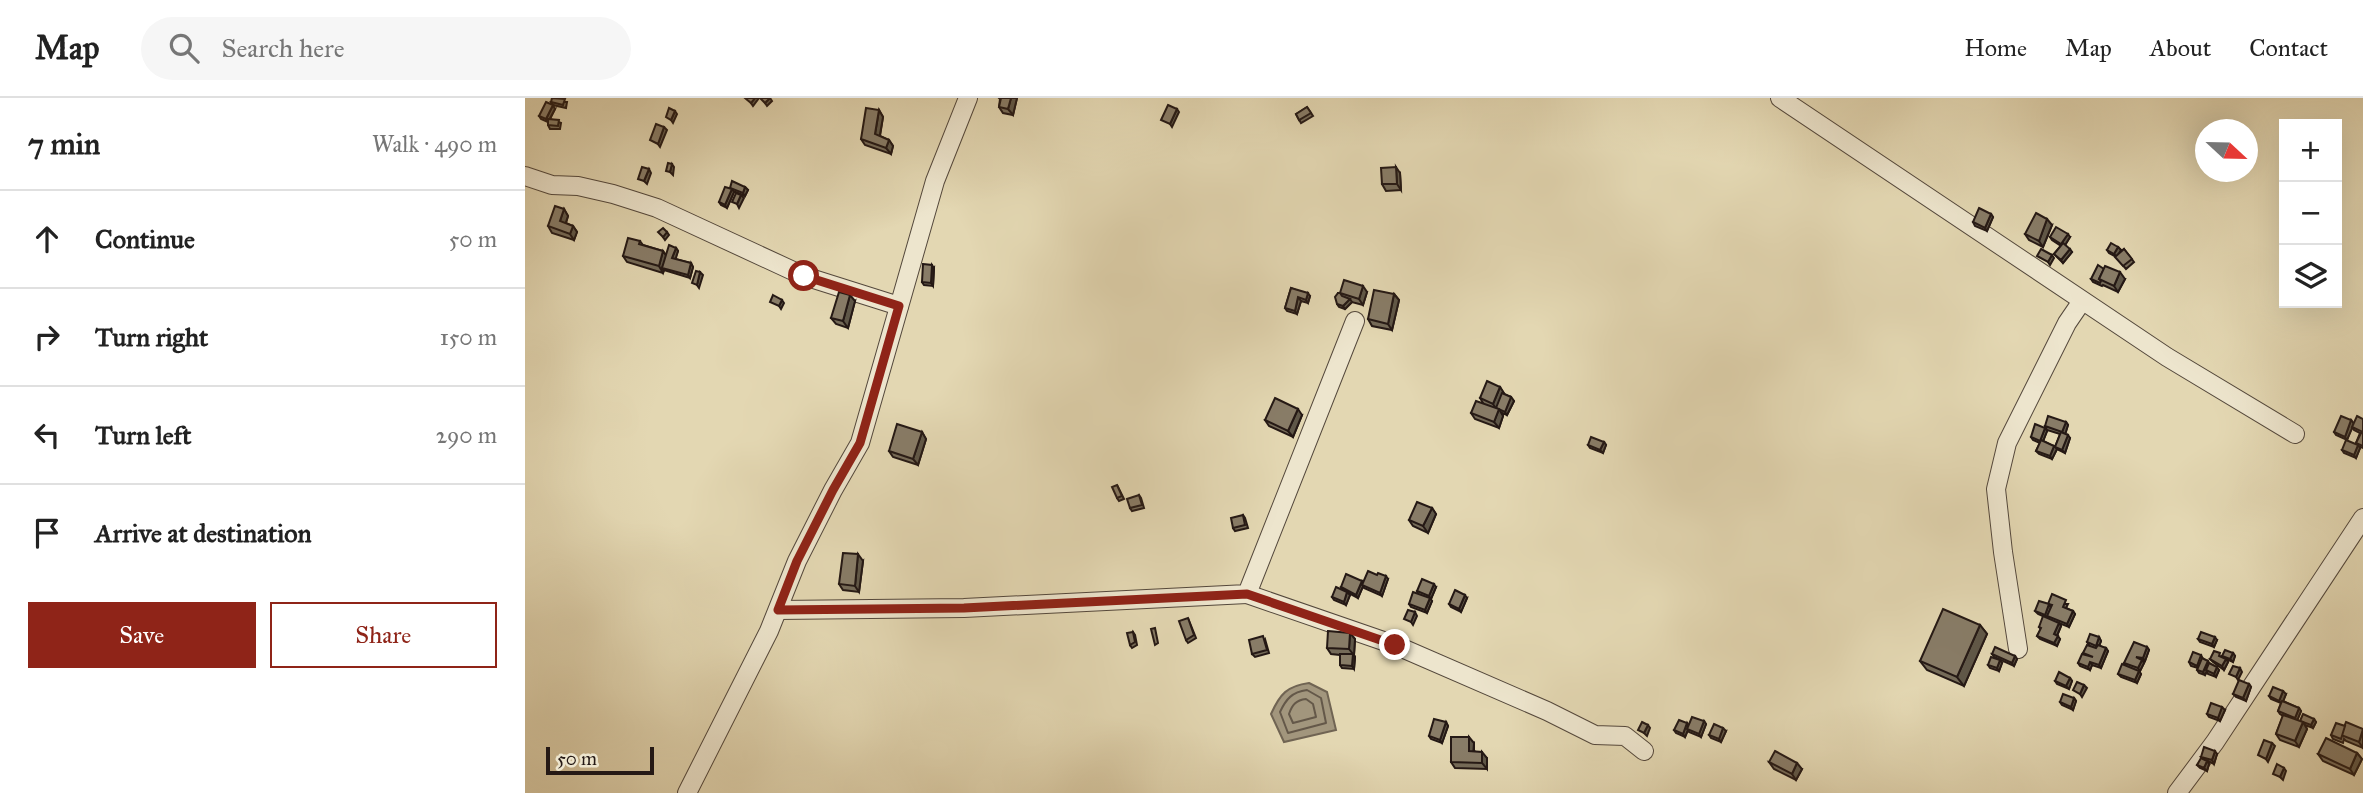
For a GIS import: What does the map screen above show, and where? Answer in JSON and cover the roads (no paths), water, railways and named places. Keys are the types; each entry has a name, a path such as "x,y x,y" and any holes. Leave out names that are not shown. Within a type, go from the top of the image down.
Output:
{"street":[{"path":"687,793 769,631 797,561 860,443 935,181 968,98"},
{"path":"1780,98 2082,302 2295,434"},
{"path":"525,176 552,185 578,186 613,194 657,208 804,276 899,306"},
{"path":"2018,649 1996,489 2007,443 2067,323 2082,302"},
{"path":"1247,594 1355,321"},
{"path":"2177,793 2215,742 2363,518"},
{"path":"778,610 964,608 1247,594 1395,645 1595,735 1625,736 1644,751"}],"water":[{"path":"1309,683 1327,692 1336,730 1284,742 1271,714 1285,692 1295,686"}]}
